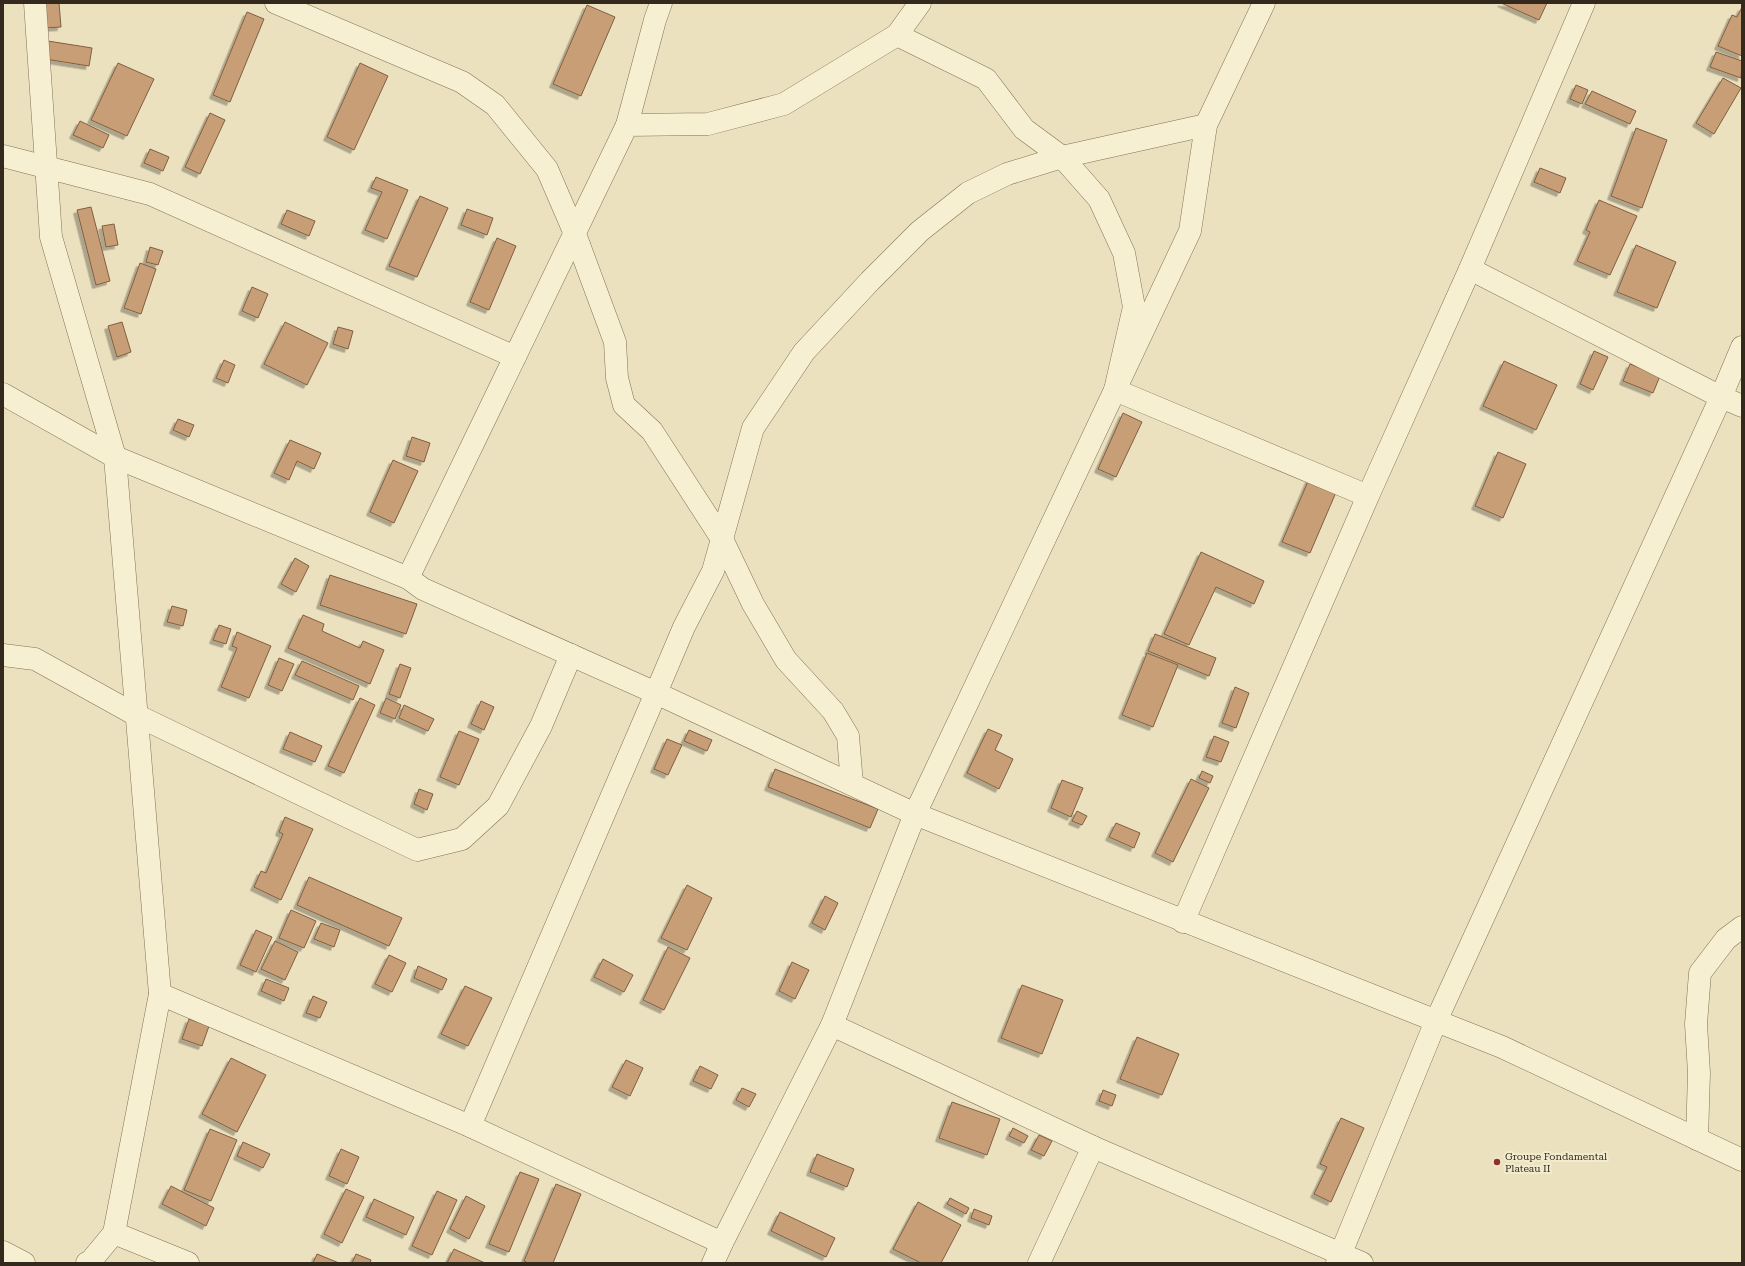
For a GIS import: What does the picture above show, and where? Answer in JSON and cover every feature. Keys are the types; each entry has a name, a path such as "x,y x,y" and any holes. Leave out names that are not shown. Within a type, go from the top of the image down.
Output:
{"street":[{"path":"35,3 51,237 115,457 160,994 114,1233 90,1262 87,1263"},
{"path":"276,3 462,82 495,105 547,168 575,234 615,342 617,378 624,405 652,431 722,539 753,604 786,660 833,711 848,736 852,784"},
{"path":"408,578 627,125 655,20 661,3"},
{"path":"627,125 708,124 784,104 897,35 920,3"},
{"path":"713,1263 832,1025 915,814 1190,231 1206,126 1264,3"},
{"path":"1183,922 1368,496 1470,269 1584,3"},
{"path":"897,35 986,79 1024,129 1062,157 1099,199 1124,253 1134,307 1115,390"},
{"path":"470,1126 684,627 713,571 753,428 804,352 920,231 968,193 1007,174 1062,157 1206,126"},
{"path":"3,156 150,194 515,357"},
{"path":"1470,269 1721,397 1742,406"},
{"path":"1339,1259 1436,1021 1742,348"},
{"path":"1115,390 1368,496"},
{"path":"3,394 115,457 408,578 423,589 656,692 915,814 1183,922 1502,1047 1742,1160"},
{"path":"6,659 35,659 136,715 417,850 462,839 498,806 541,726 571,655"},
{"path":"1697,1139 1699,1073 1696,1024 1700,973 1726,939 1742,927"},
{"path":"160,994 470,1126 722,1243"},
{"path":"832,1025 1093,1147 1339,1259 1362,1263"},
{"path":"1039,1263 1093,1147"},
{"path":"114,1233 188,1263"},
{"path":"3,1252 24,1263"}],"building":[{"path":"42,3 59,3 61,27 44,28"},
{"path":"1501,3 1547,3 1539,20"},
{"path":"587,5 615,17 581,96 553,84"},
{"path":"1742,7 1742,56 1718,46 1732,15 1737,17"},
{"path":"247,12 264,19 230,102 213,95"},
{"path":"48,41 92,48 89,66 45,59"},
{"path":"1716,52 1742,61 1741,78 1710,67"},
{"path":"118,63 154,79 127,136 91,120"},
{"path":"360,63 388,76 354,150 327,137"},
{"path":"1723,78 1741,88 1714,134 1696,123"},
{"path":"1576,85 1588,90 1582,104 1570,99"},
{"path":"1592,91 1636,111 1630,124 1585,104"},
{"path":"210,113 225,120 200,174 185,167"},
{"path":"80,121 109,135 103,148 73,135"},
{"path":"1636,128 1667,140 1642,208 1611,196"},
{"path":"150,149 169,157 163,171 144,163"},
{"path":"1540,168 1566,178 1560,193 1534,182"},
{"path":"376,177 408,190 387,239 365,230 382,192 371,188"},
{"path":"420,196 448,208 417,277 389,266"},
{"path":"1599,200 1637,216 1610,275 1577,261 1590,232 1586,230"},
{"path":"91,207 110,281 96,285 77,210"},
{"path":"467,209 493,218 487,235 461,225"},
{"path":"287,210 315,221 309,236 281,224"},
{"path":"114,224 118,245 106,247 102,226"},
{"path":"497,238 516,246 489,310 470,302"},
{"path":"1636,245 1676,262 1657,308 1617,292"},
{"path":"150,247 163,251 158,265 146,262"},
{"path":"140,263 156,269 141,314 124,308"},
{"path":"252,287 268,294 258,318 242,311"},
{"path":"122,322 131,352 117,357 108,326"},
{"path":"285,322 328,343 307,385 264,364"},
{"path":"338,327 353,331 348,349 333,344"},
{"path":"1594,351 1608,357 1593,390 1580,384"},
{"path":"224,360 235,365 228,383 216,378"},
{"path":"1504,361 1557,385 1536,430 1483,406"},
{"path":"1630,364 1660,376 1653,393 1623,381"},
{"path":"1123,413 1142,422 1116,477 1098,469"},
{"path":"178,419 194,425 189,437 173,430"},
{"path":"412,437 430,443 424,462 406,456"},
{"path":"290,440 321,453 314,469 297,461 289,480 274,473"},
{"path":"1498,452 1526,464 1503,518 1475,506"},
{"path":"393,460 418,471 394,523 370,512"},
{"path":"1309,479 1337,490 1310,553 1282,542"},
{"path":"1201,552 1264,581 1254,604 1216,587 1189,645 1164,634"},
{"path":"295,558 309,566 296,592 281,584"},
{"path":"330,575 417,604 406,634 320,605"},
{"path":"172,606 187,610 183,626 167,622"},
{"path":"303,615 324,624 322,631 360,648 363,641 384,650 370,684 288,648"},
{"path":"219,625 231,629 226,644 213,640"},
{"path":"237,632 271,646 249,698 221,687 237,648 232,646"},
{"path":"1155,634 1216,658 1209,676 1148,651"},
{"path":"1147,653 1178,665 1153,727 1122,715"},
{"path":"279,658 294,664 282,691 268,685"},
{"path":"302,661 359,686 353,700 295,675"},
{"path":"400,664 411,668 400,698 389,694"},
{"path":"1235,687 1249,693 1236,728 1222,723"},
{"path":"360,698 375,705 344,773 328,766"},
{"path":"386,698 401,705 395,719 380,713"},
{"path":"481,701 494,707 484,730 471,724"},
{"path":"404,705 434,719 428,731 399,718"},
{"path":"988,729 1002,735 995,750 1013,759 999,789 967,773"},
{"path":"689,730 712,740 707,751 684,741"},
{"path":"459,731 479,739 459,785 440,777"},
{"path":"290,732 322,746 315,762 283,749"},
{"path":"1214,736 1229,742 1221,762 1206,757"},
{"path":"667,739 682,745 668,775 654,769"},
{"path":"775,769 878,809 870,828 768,787"},
{"path":"1202,771 1213,776 1210,783 1199,778"},
{"path":"1191,779 1209,788 1173,862 1155,853"},
{"path":"1062,780 1083,788 1071,817 1051,808"},
{"path":"419,789 433,794 427,810 414,804"},
{"path":"1077,811 1087,816 1082,825 1072,821"},
{"path":"285,817 313,829 281,900 254,887 261,871 266,873 283,834 279,832"},
{"path":"1116,823 1140,833 1134,848 1109,837"},
{"path":"309,877 402,918 389,946 297,905"},
{"path":"687,885 712,898 687,950 661,938"},
{"path":"825,896 838,903 825,930 812,923"},
{"path":"291,910 316,921 304,948 279,938"},
{"path":"321,923 340,930 334,947 314,939"},
{"path":"256,930 272,937 256,972 240,965"},
{"path":"275,941 298,952 285,980 261,969"},
{"path":"668,947 690,958 664,1010 643,1000"},
{"path":"389,955 406,963 392,992 375,984"},
{"path":"603,959 633,975 624,992 594,977"},
{"path":"792,962 809,970 795,999 779,991"},
{"path":"418,966 447,979 442,990 414,978"},
{"path":"266,979 289,988 284,1001 261,991"},
{"path":"1022,985 1063,1000 1042,1054 1001,1038"},
{"path":"465,986 492,998 468,1046 441,1034"},
{"path":"313,996 327,1002 320,1018 306,1013"},
{"path":"189,1019 209,1026 202,1046 182,1039"},
{"path":"1137,1037 1179,1054 1162,1095 1120,1079"},
{"path":"231,1058 266,1075 237,1132 202,1114"},
{"path":"626,1060 643,1068 630,1096 612,1087"},
{"path":"700,1066 718,1075 711,1089 693,1081"},
{"path":"742,1088 756,1094 749,1107 736,1100"},
{"path":"1103,1090 1116,1095 1112,1106 1099,1101"},
{"path":"952,1102 1000,1119 987,1155 939,1138"},
{"path":"1341,1118 1364,1128 1331,1202 1314,1194 1327,1167 1320,1164"},
{"path":"1013,1128 1028,1136 1024,1143 1009,1136"},
{"path":"210,1129 237,1140 211,1201 184,1190"},
{"path":"1039,1135 1052,1141 1044,1156 1031,1150"},
{"path":"243,1142 270,1154 263,1168 237,1156"},
{"path":"341,1149 359,1157 347,1184 329,1176"},
{"path":"817,1154 854,1169 847,1187 810,1172"},
{"path":"520,1172 539,1179 509,1252 489,1244"},
{"path":"556,1184 581,1194 553,1263 528,1263 524,1261"},
{"path":"171,1186 214,1208 206,1226 162,1204"},
{"path":"346,1189 364,1197 342,1243 324,1234"},
{"path":"437,1191 457,1200 432,1255 412,1246"},
{"path":"466,1196 485,1206 469,1239 450,1229"},
{"path":"950,1198 969,1208 966,1214 947,1204"},
{"path":"374,1199 414,1217 406,1235 366,1217"},
{"path":"918,1202 961,1225 941,1263 921,1263 893,1249"},
{"path":"974,1209 992,1216 989,1225 971,1218"},
{"path":"780,1212 835,1238 826,1257 771,1231"},
{"path":"454,1249 485,1263 447,1263"},
{"path":"317,1254 339,1263 313,1263"},
{"path":"356,1254 371,1260 370,1263 352,1263"}],"place":[{"name":"Groupe Fondamental Plateau II","path":"1497,1162"}]}
